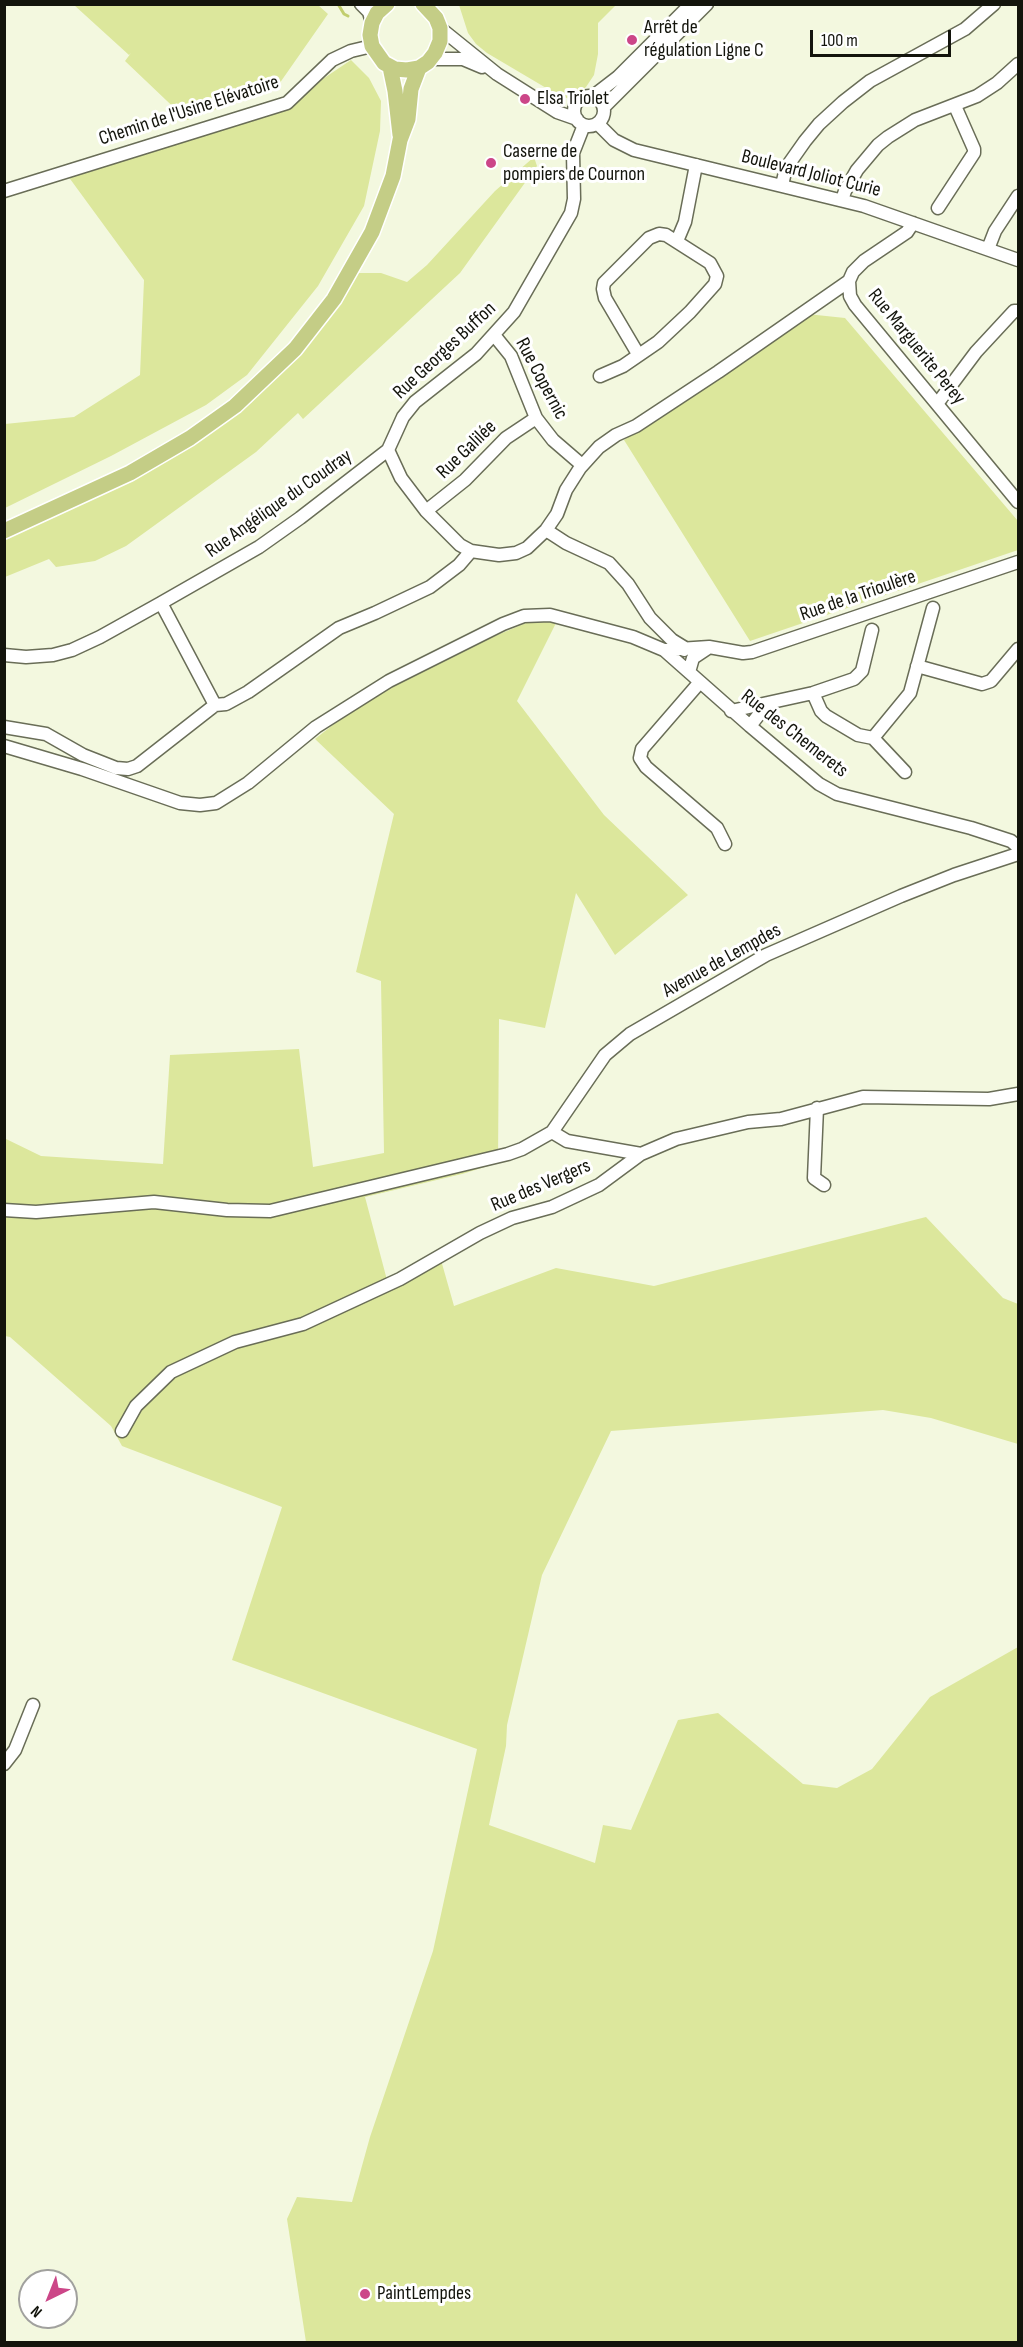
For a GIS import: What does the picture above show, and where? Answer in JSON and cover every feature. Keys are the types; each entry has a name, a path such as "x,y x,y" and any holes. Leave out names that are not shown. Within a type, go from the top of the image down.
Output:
{"main road":[{"path":"387,4 377,13 370,35 372,46 379,58 390,67 401,70 425,63"},
{"path":"4,531 119,478 167,452 235,406 268,377 319,319 353,268 383,205 397,159 400,140 408,119 411,89 440,41 440,28 429,7"},
{"path":"390,67 400,140"}],"street":[{"path":"361,4 369,12 372,23"},
{"path":"580,122 576,105 580,99 592,97 618,78 691,4"},
{"path":"603,107 707,4"},
{"path":"782,185 786,168 798,150 819,124 843,102 870,81 965,29 994,4"},
{"path":"440,28 497,74"},
{"name":"Chemin de l'Usine Elévatoire","path":"4,191 287,103 332,60 351,51 372,46"},
{"path":"425,63 464,58 497,74 557,112 590,126 598,124 604,116 599,100 592,97"},
{"path":"842,200 853,175 878,146 915,120 955,106 990,88 1018,64"},
{"path":"546,104 576,105"},
{"path":"938,208 974,153 955,106"},
{"name":"Rue Georges Buffon","path":"388,450 403,417 415,402 459,368 494,335 514,312 571,213 573,153 580,122"},
{"name":"Boulevard Joliot Curie","path":"598,124 608,135 624,146 842,200 1018,260"},
{"path":"677,241 685,222 696,165"},
{"path":"988,249 995,231 1018,196"},
{"name":"Rue Marguerite Perey","path":"913,223 907,232 864,261 853,272 849,281 850,296 936,404 1017,497"},
{"path":"600,376 623,366 658,342 715,284 717,276 710,263 666,235 658,234 650,238 604,283 605,298 638,354"},
{"path":"388,450 401,478 426,511 452,538 471,552 516,554 527,548 546,530 566,490 582,465 607,441 636,426 718,372 849,281"},
{"path":"936,404 976,352 1014,311 1018,310"},
{"name":"Rue Copernic","path":"494,335 511,356 536,418 553,440 582,465"},
{"name":"Rue Galilée","path":"426,511 459,485 506,438 536,418"},
{"name":"Rue Angélique du Coudray","path":"4,655 26,657 53,655 72,650 100,637 259,547 388,450"},
{"path":"546,530 566,543 609,563 628,584 650,618 672,640 685,648 676,660"},
{"path":"4,727 46,734 82,755 116,768 128,769 137,766 215,705 226,704 248,692 339,628 430,587 459,565 471,552"},
{"name":"Rue de la Trioulère","path":"664,650 709,648 743,653 752,652 1018,562"},
{"path":"160,603 215,705"},
{"path":"873,738 910,693 933,608"},
{"name":"Rue des Chemerets","path":"4,746 82,769 180,803 201,805 216,803 248,783 316,726 389,681 513,620 538,614 565,617 633,637 664,650 731,711 819,783 837,794 960,825 1011,841 1018,847"},
{"path":"731,711 813,693 854,679 862,671 872,630"},
{"path":"688,672 693,658 709,648"},
{"path":"917,666 982,684 991,681 1018,649"},
{"path":"700,682 642,749 640,758 646,767 717,828 724,844"},
{"path":"813,693 821,711 826,716 858,735 873,738 905,772"},
{"path":"750,726 768,703"},
{"name":"Avenue de Lempdes","path":"552,1132 605,1055 630,1034 766,955 911,891 1018,854"},
{"name":"Rue des Vergers","path":"122,1431 136,1406 171,1372 235,1342 303,1324 400,1279 480,1233 512,1218 552,1207 599,1185 641,1154 676,1139 748,1122 780,1119 863,1097 989,1099 1018,1094"},
{"path":"817,1108 814,1178 824,1185"},
{"path":"4,1210 36,1212 154,1202 227,1210 270,1211 508,1154 552,1132 567,1141 641,1154"},
{"path":"4,1764 15,1750 33,1705"}],"green space":[{"path":"459,4 616,5 598,23 598,54 594,75 586,87 570,99 558,95 487,53 476,44 468,33"},
{"path":"74,5 318,5 328,14 277,87 187,120 125,61 131,53 129,55"},
{"path":"351,60 369,78 381,101 380,131 364,206 318,286 247,375 206,405 111,456 5,508 5,424 74,417 140,375 144,280 65,172 287,103"},
{"path":"534,157 537,166 460,273 303,419 298,413 256,452 126,546 95,561 56,567 49,559 5,577 4,540 176,455 230,419 252,402 328,321 358,273 381,273 407,282 427,265 495,191"},
{"path":"807,314 845,318 1018,521 1018,550 750,641 624,440"},
{"path":"538,618 556,623 517,701 604,815 688,895 615,955 576,893 545,1028 499,1019 498,1163 365,1197 387,1280 439,1253 454,1306 556,1268 654,1286 926,1217 1003,1298 1018,1304 1018,1444 931,1418 883,1410 611,1431 542,1575 507,1725 506,1746 489,1825 595,1863 603,1825 631,1830 678,1720 718,1713 803,1784 837,1788 872,1769 930,1697 1018,1647 1018,2342 306,2342 287,2219 297,2197 352,2202 370,2137 433,1951 477,1749 232,1660 282,1507 122,1446 111,1426 10,1337 5,1336 4,1138 41,1156 163,1164 170,1055 299,1049 313,1167 384,1153 381,981 356,972 394,814 315,739 362,702 459,651"}],"waterway":[{"path":"338,4 348,16"}],"place":[{"name":"Arrêt de régulation Ligne C","path":"632,40"},
{"name":"Elsa Triolet","path":"525,99"},
{"name":"Caserne de pompiers de Cournon","path":"491,163"},
{"name":"PaintLempdes","path":"365,2294"}]}
